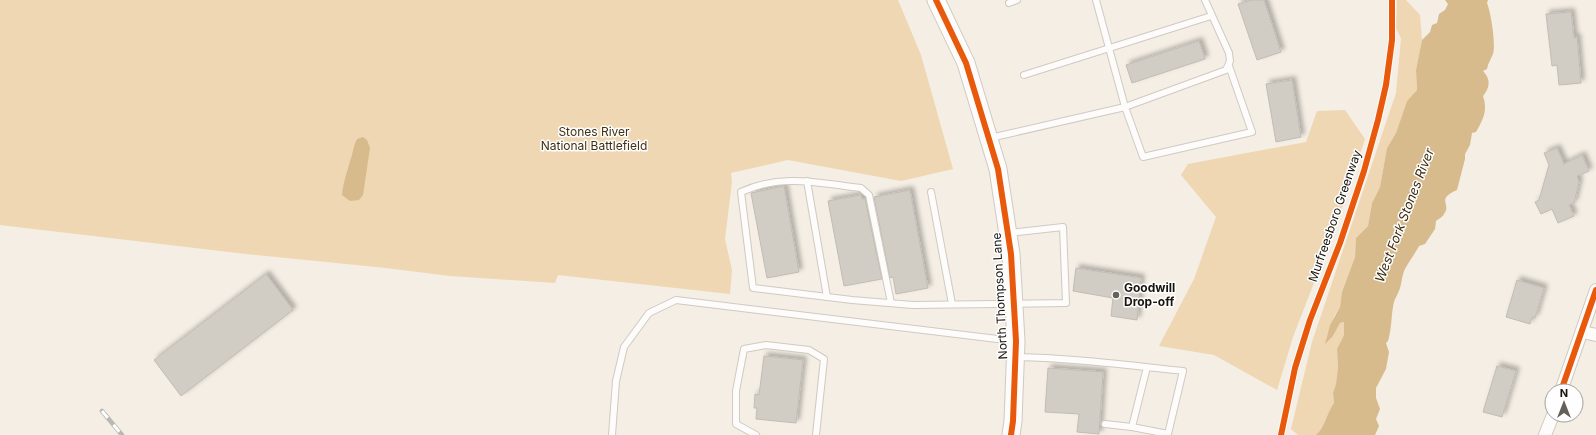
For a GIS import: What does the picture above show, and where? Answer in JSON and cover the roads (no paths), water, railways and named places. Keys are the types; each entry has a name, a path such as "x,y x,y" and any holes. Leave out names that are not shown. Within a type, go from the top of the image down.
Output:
{"main road":[{"name":"North Thompson Lane","path":"936,0 966,63 998,168 1011,254 1014,304 1015,349 1013,421 1011,435"}],"street":[{"path":"1564,383 1596,290"},
{"path":"1582,332 1596,334"},
{"path":"1545,435 1549,423"}],"lane":[{"path":"1009,2 1017,0"},
{"path":"1096,0 1125,107 1143,157 1252,132 1229,66 1229,54 1205,0"},
{"path":"1024,75 1211,16"},
{"path":"989,138 1125,107 1221,73 1229,66"},
{"path":"891,303 869,195 861,188 788,180 756,185 741,192 753,288 827,297 891,303 913,305 1066,303 1062,227 1008,233"},
{"path":"807,181 827,297"},
{"path":"931,192 952,304"},
{"path":"612,435 616,381 624,347 649,313 676,300 1015,349 1051,357 1183,371 1168,434 1132,427 1104,424"},
{"path":"756,435 736,424 736,391 744,349 766,345 809,350 824,359 816,435"},
{"path":"1132,427 1147,367"}],"water":[{"name":"West Fork Stones River","path":"1445,0 1488,0 1487,3 1493,28 1494,49 1487,69 1483,71 1486,74 1489,84 1483,96 1485,106 1484,115 1476,132 1472,133 1470,145 1465,154 1457,190 1450,193 1445,199 1446,210 1442,217 1436,221 1435,229 1425,244 1419,246 1404,272 1394,302 1391,326 1388,341 1386,343 1389,352 1386,369 1376,388 1376,398 1380,409 1376,419 1379,426 1375,435 1316,435 1322,428 1334,403 1333,393 1336,384 1338,367 1337,349 1344,335 1344,322 1340,323 1333,336 1325,344 1330,325 1340,307 1342,292 1355,257 1356,238 1368,226 1372,203 1380,187 1387,148 1396,133 1407,101 1417,90 1416,70 1422,40 1430,32 1432,25 1437,23 1439,14 1445,10 1448,4"},
{"path":"363,137 367,140 370,148 363,195 359,200 350,201 342,195 343,186 357,139"}],"railway":[{"path":"102,411 122,435"}],"place":[{"name":"Goodwill Drop-off","path":"1116,295"}],"park label":[{"name":"Stones River National Battlefield","path":"594,139"}]}
